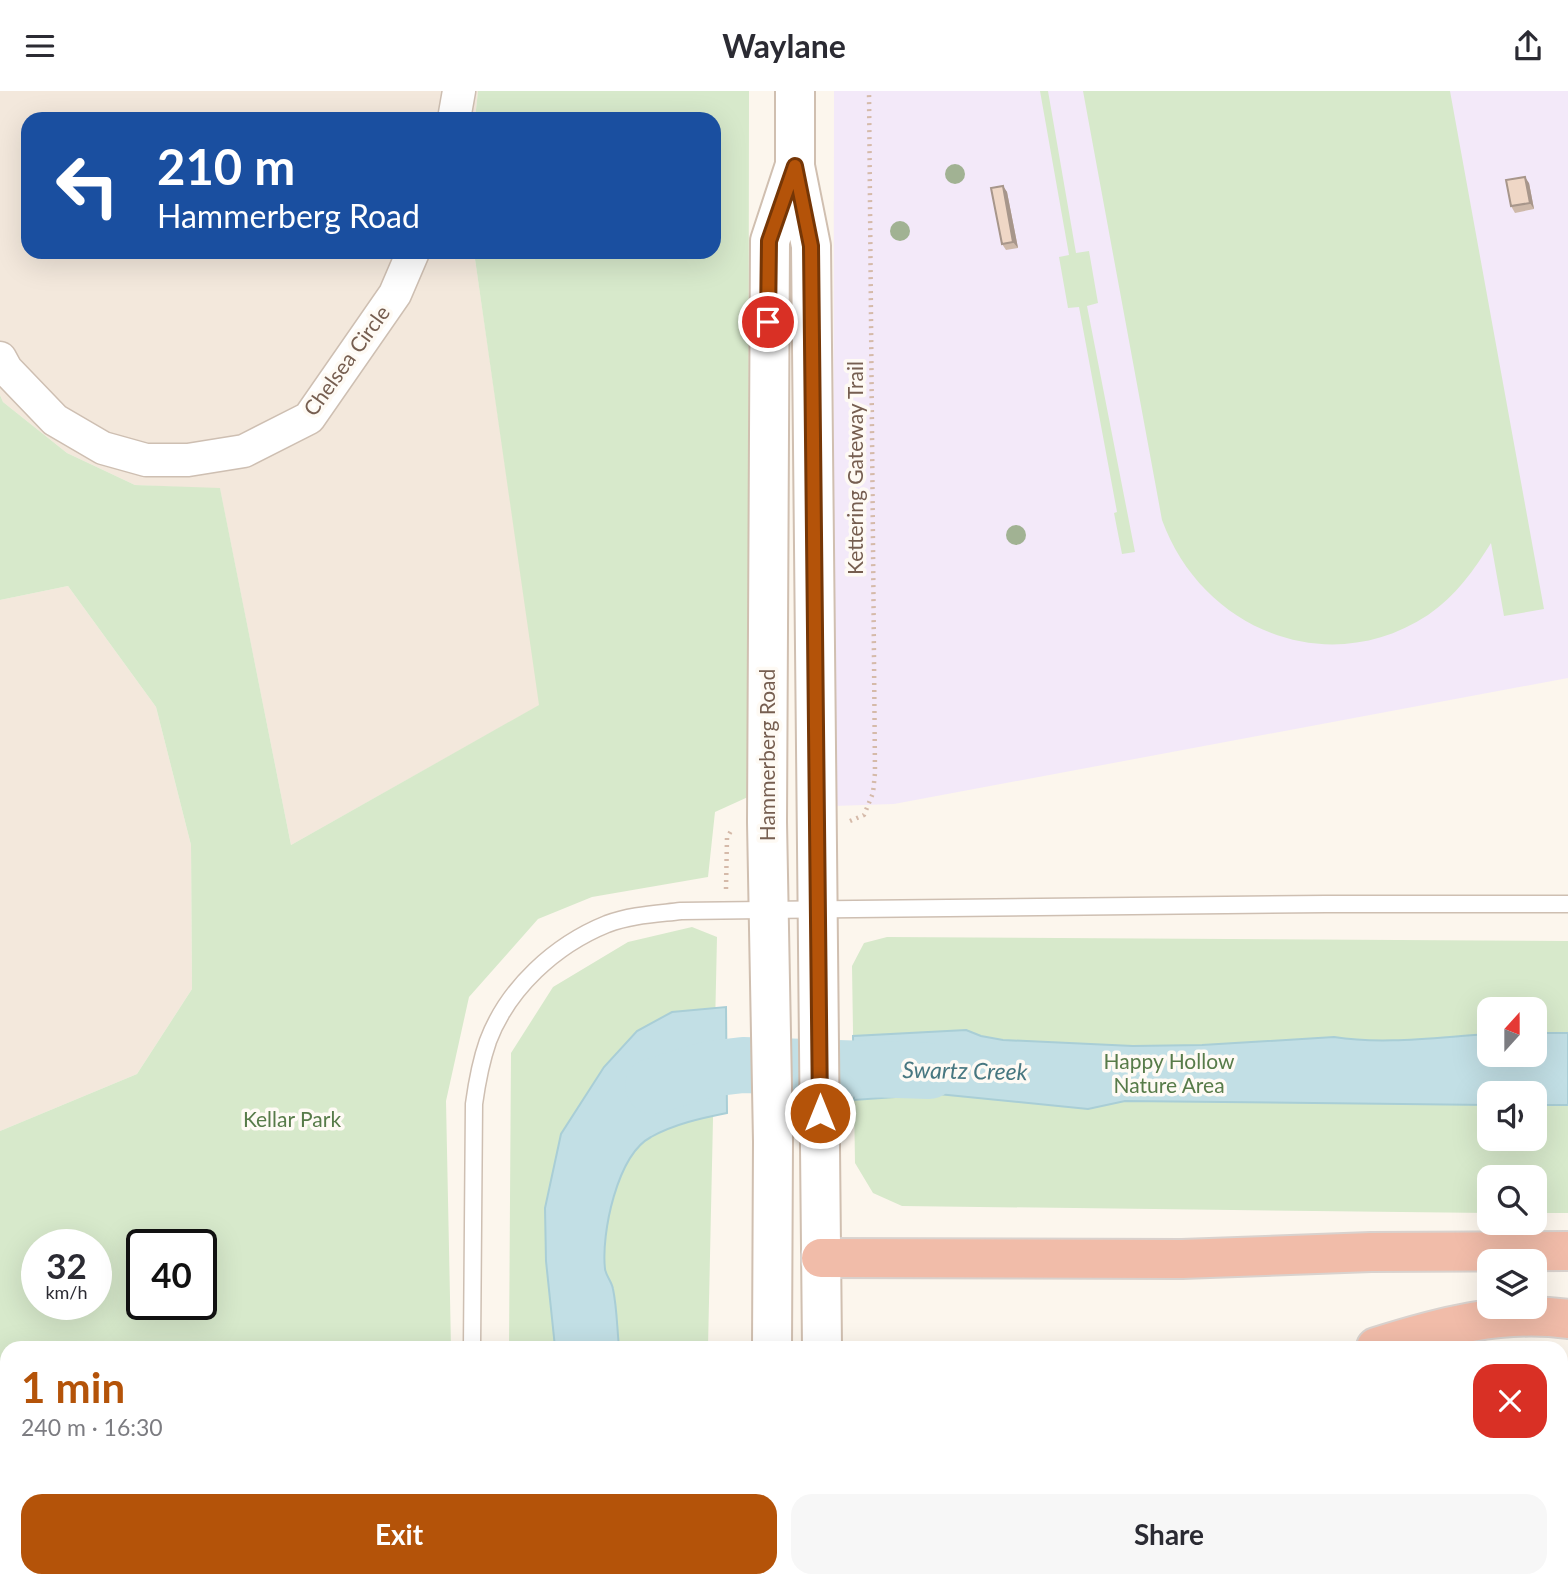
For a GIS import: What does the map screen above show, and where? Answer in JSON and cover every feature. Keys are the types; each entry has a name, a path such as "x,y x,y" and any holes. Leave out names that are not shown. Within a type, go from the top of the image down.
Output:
{"highway":[{"path":"821,1258 1182,1259 1371,1252 1568,1251"},
{"path":"1398,1341 1455,1325 1494,1318 1540,1315 1568,1319"}],"street":[{"path":"455,112 459,91"},
{"name":"Hammerberg Road","path":"794,91 795,166 811,246 822,1341"},
{"name":"Hammerberg Road","path":"772,1341 773,1141 767,822 769,241 795,166"},
{"name":"Chelsea Circle","path":"0,358 6,369 55,420 103,448 146,460 188,460 244,451 309,418 396,295 410,259"},
{"path":"772,1306 792,1275 806,1264 821,1258"}],"lane":[{"path":"472,1341 474,1104 479,1072 489,1040 504,1008 549,958 575,940 609,923 642,915 681,911 1299,904 1568,904"}],"path":[{"name":"Kettering Gateway Trail","path":"837,821 864,815 874,784 869,91"},
{"path":"725,911 727,838 738,823"}],"shaded area":[{"path":"0,91 478,91 476,112 21,112 21,259 475,259 540,705 291,845 220,489 135,485 67,453 3,402 0,395"},
{"path":"834,91 1568,91 1568,678 894,804 833,806"},
{"path":"68,586 156,707 191,845 192,989 137,1074 0,1131 0,600"}],"green space":[{"name":"Kellar Park","path":"478,91 749,91 748,797 715,812 708,877 592,897 538,919 469,997 446,1101 451,1341 0,1341 0,1131 137,1074 192,989 191,845 156,707 68,586 0,600 0,395 3,402 67,453 135,485 220,488 291,845 539,705 475,259 721,259 721,112 476,112"},
{"path":"1040,91 1048,91 1076,253 1089,251 1098,303 1087,306 1135,552 1122,554 1114,513 1117,512 1079,307 1068,308 1059,257 1069,255"},
{"path":"1083,91 1450,91 1544,609 1504,616 1491,543 1464,582 1428,615 1390,634 1350,643 1310,643 1272,634 1237,616 1206,591 1181,558 1162,520"},
{"path":"692,927 717,937 708,1341 509,1341 511,1053 553,987 628,942"},
{"name":"Happy Hollow Nature Area","path":"887,937 1568,941 1568,1213 1547,1213 1547,1165 1477,1165 1477,1213 902,1206 873,1193 855,1163 852,966 864,943"}],"water":[{"path":"726,1007 727,1113 679,1125 651,1137 639,1146 620,1177 609,1217 604,1254 606,1272 614,1296 618,1341 554,1341 546,1261 545,1208 561,1134 604,1067 637,1031 672,1012"},
{"path":"966,1030 1003,1040 1133,1046 1334,1037 1392,1040 1477,1035 1477,1067 1547,1067 1547,1033 1568,1033 1568,1105 1547,1105 1547,1081 1477,1081 1477,1105 1125,1101 1088,1109 938,1094 854,1100 853,1036"}],"building":[{"path":"1525,177 1530,203 1511,206 1506,180"},
{"path":"1003,186 1013,242 1002,244 991,188"}],"waterway":[{"name":"Swartz Creek","path":"653,1086 709,1069 743,1065 929,1071"}],"route":[{"path":"768,322 769,241 795,166 811,246 820,1113"}]}
